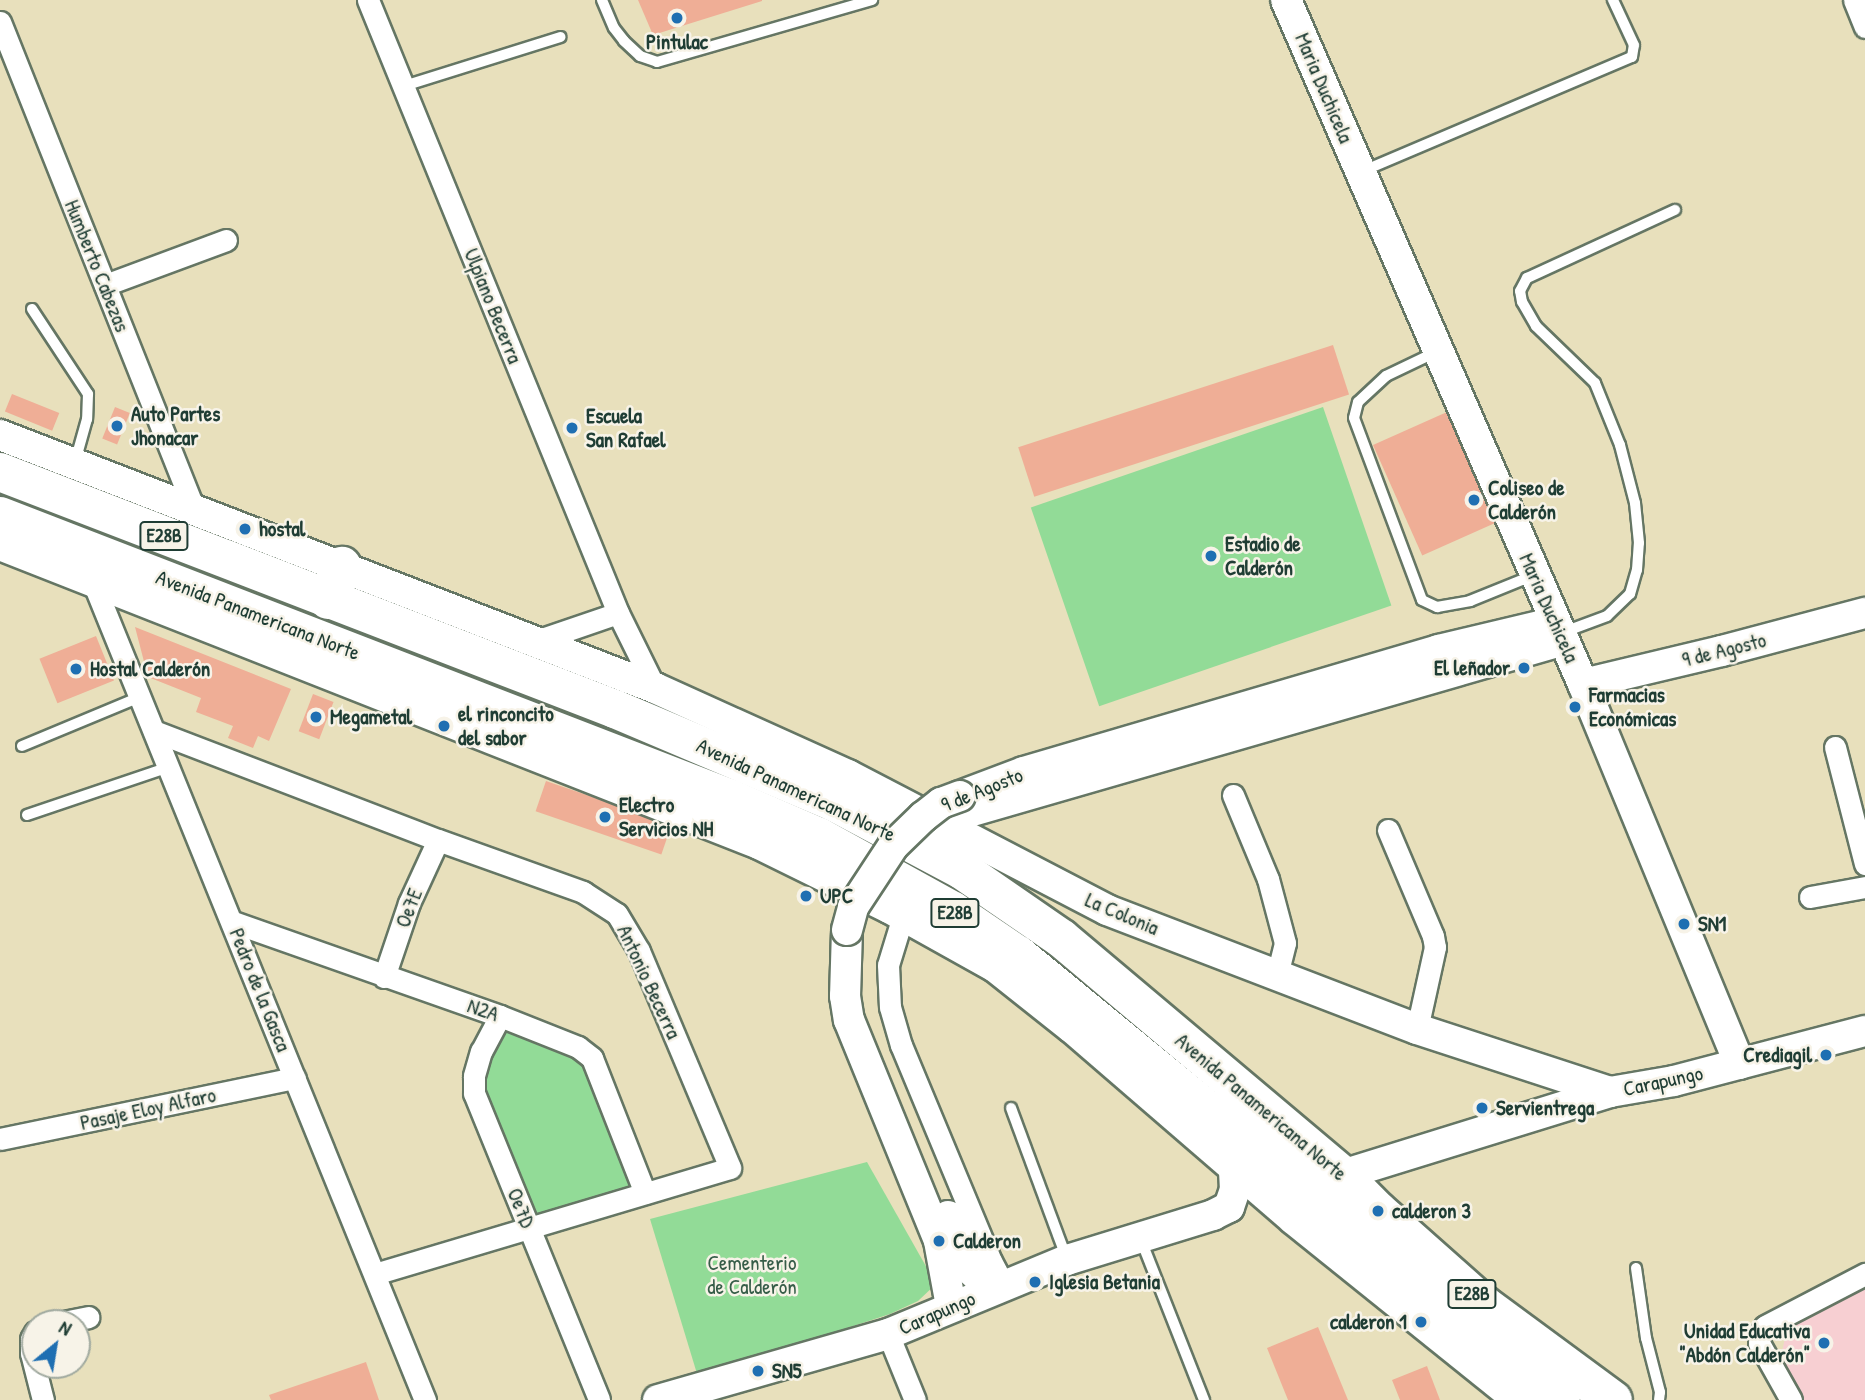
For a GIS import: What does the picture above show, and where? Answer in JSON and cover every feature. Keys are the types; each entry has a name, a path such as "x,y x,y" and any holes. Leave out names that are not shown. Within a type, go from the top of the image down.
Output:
{"highway":[{"name":"Avenida Panamericana Norte","path":"0,472 335,583 615,709 832,801 962,870 1062,939 1342,1175 1378,1211 1485,1305 1614,1400"},
{"name":"Avenida Panamericana Norte","path":"0,516 237,622 729,797 819,837 953,911 1018,955 1561,1400"}],"main road":[{"name":"Maria Duchicela","path":"1286,0 1436,352 1583,684 1740,1064"},
{"name":"Avenida Panamericana Norte","path":"0,435 194,509 335,583 539,640 655,688"},
{"name":"Avenida Panamericana Norte","path":"0,545 93,582 237,622 760,844 903,916 995,967 1072,1028 1293,1219 1518,1400"},
{"name":"9 de Agosto","path":"1583,684 1865,613"},
{"name":"9 de Agosto","path":"951,1306 939,1241 849,1020 845,996 856,937 883,888 936,830 966,803 1560,632"},
{"name":"La Colonia","path":"655,688 848,775 1107,910 1417,1029 1610,1091"},
{"name":"9 de Agosto","path":"856,937 861,998 866,1017 966,1262 980,1279 1001,1286"},
{"name":"Carapungo","path":"1342,1175 1610,1091 1674,1081 1865,1031"},
{"name":"Carapungo","path":"658,1400 888,1334 1067,1260 1213,1215 1229,1207 1235,1190 1234,1169"},
{"name":"Carapungo","path":"1213,1215 1254,1213 1293,1219"}],"street":[{"name":"Ulpiano Becerra","path":"369,0 618,613 655,688"},
{"path":"1854,0 1865,27"},
{"name":"Humberto Cabezas","path":"0,22 194,509"},
{"path":"104,285 226,240"},
{"name":"Pedro de la Gasca","path":"93,582 425,1400"},
{"path":"539,640 618,613"},
{"name":"Antonio Becerra","path":"154,731 438,841 583,892 617,914 639,951 730,1168 375,1274"},
{"path":"1835,747 1865,864"},
{"path":"1233,795 1268,879 1284,943 1277,975"},
{"path":"1388,830 1433,936 1435,947 1417,1029"},
{"name":"Oe7E","path":"384,977 409,903 438,841"},
{"path":"1811,897 1865,887"},
{"path":"903,916 888,965 890,1007 901,1045 1001,1286"},
{"name":"N2A","path":"233,922 559,1038 592,1058 645,1194"},
{"name":"Oe7D","path":"500,1016 481,1051 474,1076 474,1093 599,1400"},
{"name":"Pasaje Eloy Alfaro","path":"0,1139 295,1078"},
{"path":"1791,1400 1759,1343 1765,1325 1865,1274"},
{"path":"888,1334 915,1400"},
{"path":"38,1379 43,1400"}],"lane":[{"path":"603,0 614,28 624,41 640,56 657,62 872,0"},
{"path":"1360,172 1632,57 1634,45 1613,0"},
{"path":"404,86 559,37"},
{"path":"1560,632 1607,616 1630,594 1637,570 1638,530 1620,445 1595,383 1536,326 1522,302 1520,291 1527,278 1675,209"},
{"path":"32,309 88,394 87,419 75,463"},
{"path":"1436,352 1386,376 1358,402 1354,418 1422,600 1437,607 1471,601 1535,574"},
{"path":"22,746 140,697"},
{"path":"27,815 169,767"},
{"path":"1011,1108 1067,1260"},
{"path":"1140,1239 1204,1400"},
{"path":"1636,1268 1646,1338 1659,1400"}],"shaded area":[{"name":"Unidad Educativa \"Abdón Calderón\"","path":"1865,1287 1865,1400 1804,1400 1781,1357 1787,1328"}],"green space":[{"name":"Estadio de Calderón","path":"1323,407 1391,606 1099,706 1031,508"},
{"path":"506,1024 575,1053 589,1065 635,1189 532,1221 486,1106 481,1077 488,1050"},
{"name":"Cementerio de Calderón","path":"867,1162 936,1284 918,1301 890,1314 698,1377 650,1219"}],"building":[{"name":"Pintulac","path":"638,0 762,0 762,1 653,35"},
{"path":"1333,345 1349,394 1034,497 1018,447"},
{"path":"12,394 59,413 52,431 5,412"},
{"name":"Auto Partes Jhonacar","path":"115,407 130,413 117,445 102,439"},
{"name":"Coliseo de Calderón","path":"1447,412 1496,523 1422,555 1373,445"},
{"path":"135,627 291,689 269,741 258,736 253,748 228,738 233,726 196,712 201,698 148,677"},
{"name":"Hostal Calderón","path":"96,636 114,681 57,703 39,659"},
{"name":"Megametal","path":"313,694 334,702 319,739 299,731"},
{"path":"546,781 672,824 661,855 536,811"},
{"path":"1318,1327 1348,1400 1288,1400 1267,1348"},
{"path":"366,1362 379,1400 271,1400 269,1395"},
{"path":"1427,1366 1440,1400 1400,1400 1392,1380"}],"place":[{"name":"Pintulac","path":"677,18"},
{"name":"Auto Partes Jhonacar","path":"117,426"},
{"name":"Escuela San Rafael","path":"572,428"},
{"name":"Coliseo de Calderón","path":"1474,500"},
{"name":"hostal","path":"245,529"},
{"name":"Estadio de Calderón","path":"1211,556"},
{"name":"El leñador","path":"1524,668"},
{"name":"Hostal Calderón","path":"76,669"},
{"name":"Farmacias Económicas","path":"1575,707"},
{"name":"Megametal","path":"316,717"},
{"name":"el rinconcito del sabor","path":"444,726"},
{"name":"Electro Servicios NH","path":"605,817"},
{"name":"UPC","path":"806,896"},
{"name":"SN1","path":"1684,924"},
{"name":"Crediagil","path":"1826,1055"},
{"name":"Servientrega","path":"1482,1108"},
{"name":"calderon 3","path":"1378,1211"},
{"name":"Calderon","path":"939,1241"},
{"name":"Iglesia Betania","path":"1035,1282"},
{"name":"calderon 1","path":"1421,1322"},
{"name":"Unidad Educativa \"Abdón Calderón\"","path":"1824,1343"},
{"name":"SN5","path":"758,1371"}]}
